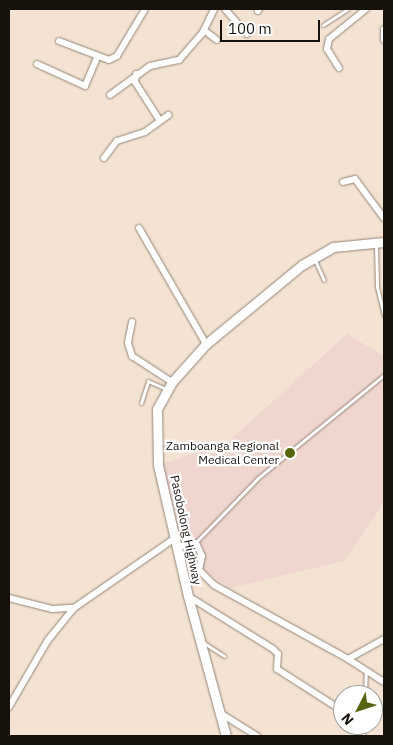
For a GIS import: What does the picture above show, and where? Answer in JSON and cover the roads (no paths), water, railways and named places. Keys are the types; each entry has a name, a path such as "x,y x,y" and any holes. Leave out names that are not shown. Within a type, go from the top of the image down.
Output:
{"street":[{"path":"59,41 97,58 117,56 145,9"},
{"path":"110,95 136,74 159,62 178,60 204,30 214,9"},
{"path":"225,9 247,34"},
{"path":"339,68 327,49 329,39 366,9"},
{"path":"384,29 384,40"},
{"path":"204,30 217,40"},
{"path":"37,64 85,86 97,58"},
{"path":"136,74 138,86 160,121"},
{"path":"104,158 117,141 160,121 168,115"},
{"path":"343,182 355,179 384,218"},
{"path":"140,228 206,344"},
{"name":"Pasobolong Highway","path":"226,736 188,596 176,542 154,431 157,409 169,386 206,344 313,258 333,247 380,242"},
{"path":"132,322 128,343 132,356 158,368 169,386"},
{"path":"9,707 48,640 74,608 176,542 196,543 202,556 199,570 214,585 348,659 384,682"},
{"path":"188,596 273,649 278,654 277,669 333,705"},
{"path":"9,598 52,609 74,608"},
{"path":"348,659 384,639"},
{"path":"220,713 257,736"}],"lane":[{"path":"324,25 348,9"},
{"path":"380,242 377,287 384,316"},
{"path":"313,258 324,280"},
{"path":"196,543 258,478 384,375"},
{"path":"141,403 148,381 169,386"},
{"path":"201,641 224,656"},
{"path":"365,685 366,671"}],"place":[{"name":"Zamboanga Regional Medical Center","path":"290,453"}]}
